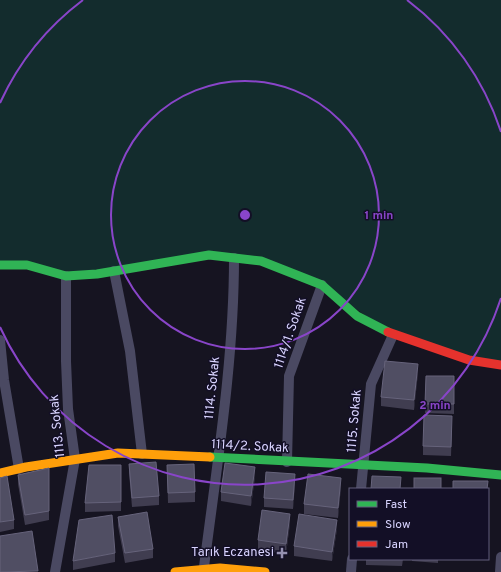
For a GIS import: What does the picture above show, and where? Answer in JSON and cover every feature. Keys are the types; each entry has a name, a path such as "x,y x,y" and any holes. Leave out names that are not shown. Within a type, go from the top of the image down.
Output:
{"street":[{"path":"0,265 27,265 66,276 97,274 209,255 261,261 322,285 357,316 393,335 469,360 501,365"},
{"name":"1114. Sokak","path":"204,567 228,381 234,296 234,258"},
{"path":"114,271 130,351 142,454"},
{"name":"1113. Sokak","path":"55,572 75,459 68,409 66,361 66,276"},
{"name":"1114/1. Sokak","path":"287,462 289,376 322,285"},
{"name":"1115. Sokak","path":"361,488 371,384 393,335"},
{"path":"0,340 4,380 19,469"},
{"name":"1114/2. Sokak","path":"0,473 75,459 118,453 427,468 501,475"},
{"path":"500,572 501,557"},
{"path":"351,572 352,560"},
{"path":"175,572 204,567 225,567 265,572"}],"green space":[{"path":"0,0 501,0 501,365 393,335 322,285 261,261 209,255 97,274 0,265"}],"building":[{"path":"385,361 418,364 414,400 381,397"},
{"path":"426,376 454,376 454,404 425,404"},
{"path":"424,415 452,416 451,447 423,446"},
{"path":"156,462 159,496 132,498 129,464"},
{"path":"225,463 255,467 251,496 221,492"},
{"path":"194,464 195,492 168,493 167,465"},
{"path":"89,465 121,465 121,502 85,503"},
{"path":"49,468 49,511 25,515 18,475"},
{"path":"266,472 295,474 293,500 264,498"},
{"path":"308,474 341,478 338,508 304,504"},
{"path":"7,476 14,520 0,522 0,478"},
{"path":"372,476 401,477 400,488 371,488"},
{"path":"414,478 441,478 441,488 414,488"},
{"path":"453,481 488,481 487,488 453,488"},
{"path":"262,510 290,514 286,544 258,540"},
{"path":"147,512 153,549 125,553 118,517"},
{"path":"299,514 337,520 332,552 294,546"},
{"path":"112,515 115,553 73,561 79,520"},
{"path":"32,531 38,571 0,572 0,536"}],"traffic: fast":[{"path":"0,265 27,265 66,276 97,274 209,255 261,261 322,285 357,316 388,332"},
{"path":"210,457 427,468 501,475"}],"traffic: slow":[{"path":"0,473 26,467 118,453 210,457"},
{"path":"175,572 220,568 265,572"}],"traffic: jam":[{"path":"388,332 469,360 501,365"}],"place":[{"name":"Tarık Eczanesi","path":"282,553"}]}
